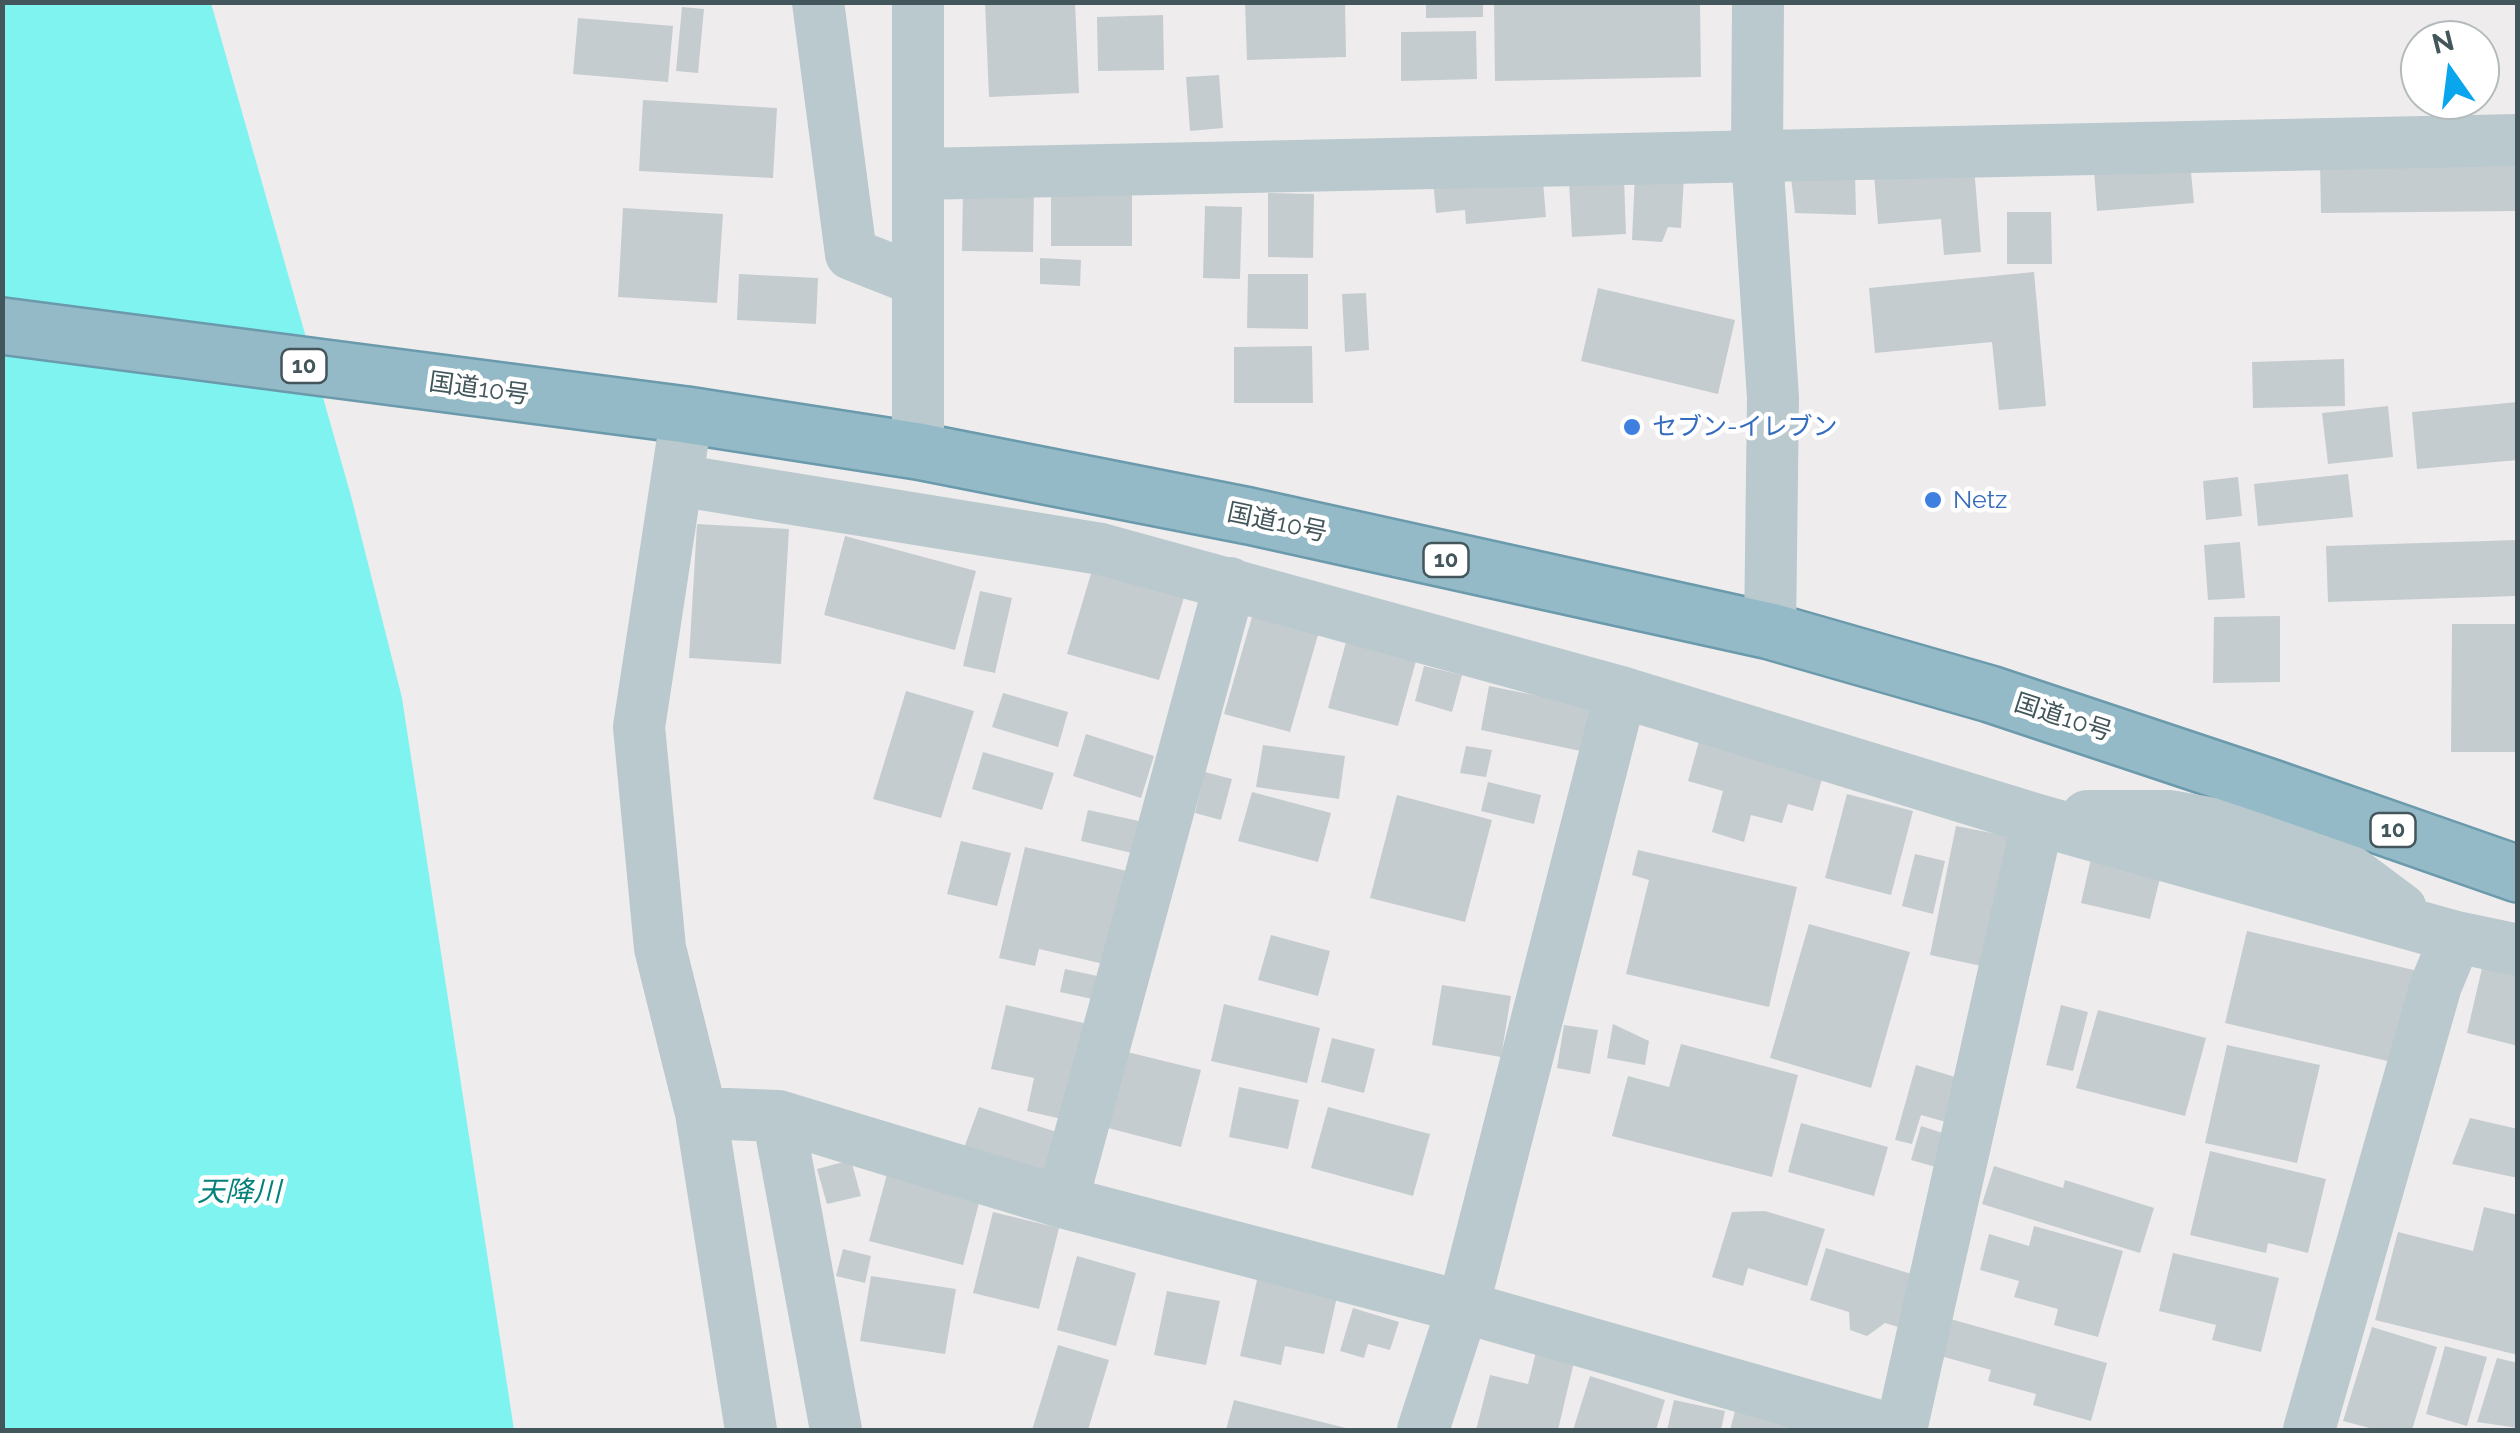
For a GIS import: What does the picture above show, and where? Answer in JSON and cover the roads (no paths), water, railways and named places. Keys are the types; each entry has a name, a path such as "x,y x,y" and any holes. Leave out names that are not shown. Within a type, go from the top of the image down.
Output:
{"highway":[{"name":"国道10号","path":"2,326 686,415 918,451 1249,516 1770,631 1990,694 2259,808 2518,874"}],"street":[{"path":"818,2 851,254 917,280"},
{"path":"918,2 918,451"},
{"path":"1758,2 1757,156 1773,398 1770,631"},
{"path":"918,174 2518,140"},
{"path":"686,415 638,727 660,948 701,1113 751,1430"},
{"path":"677,480 1102,550 1621,692 2038,820 2518,950"},
{"path":"1062,1202 1230,583"},
{"path":"1423,1430 1463,1308 1621,692"},
{"path":"2038,820 2095,815 2170,816 2259,808 2394,905 2456,936"},
{"path":"1901,1430 2038,820"},
{"path":"2308,1430 2436,984 2456,936"},
{"path":"701,1113 778,1116 1062,1202 1463,1308 1893,1430"},
{"path":"778,1116 836,1430"}],"water":[{"name":"天降川","path":"3,3 211,3 351,496 402,698 514,1430 3,1430"}],"place":[{"name":"セブン-イレブン","path":"1632,427"},
{"name":"Netz","path":"1933,500"}]}
